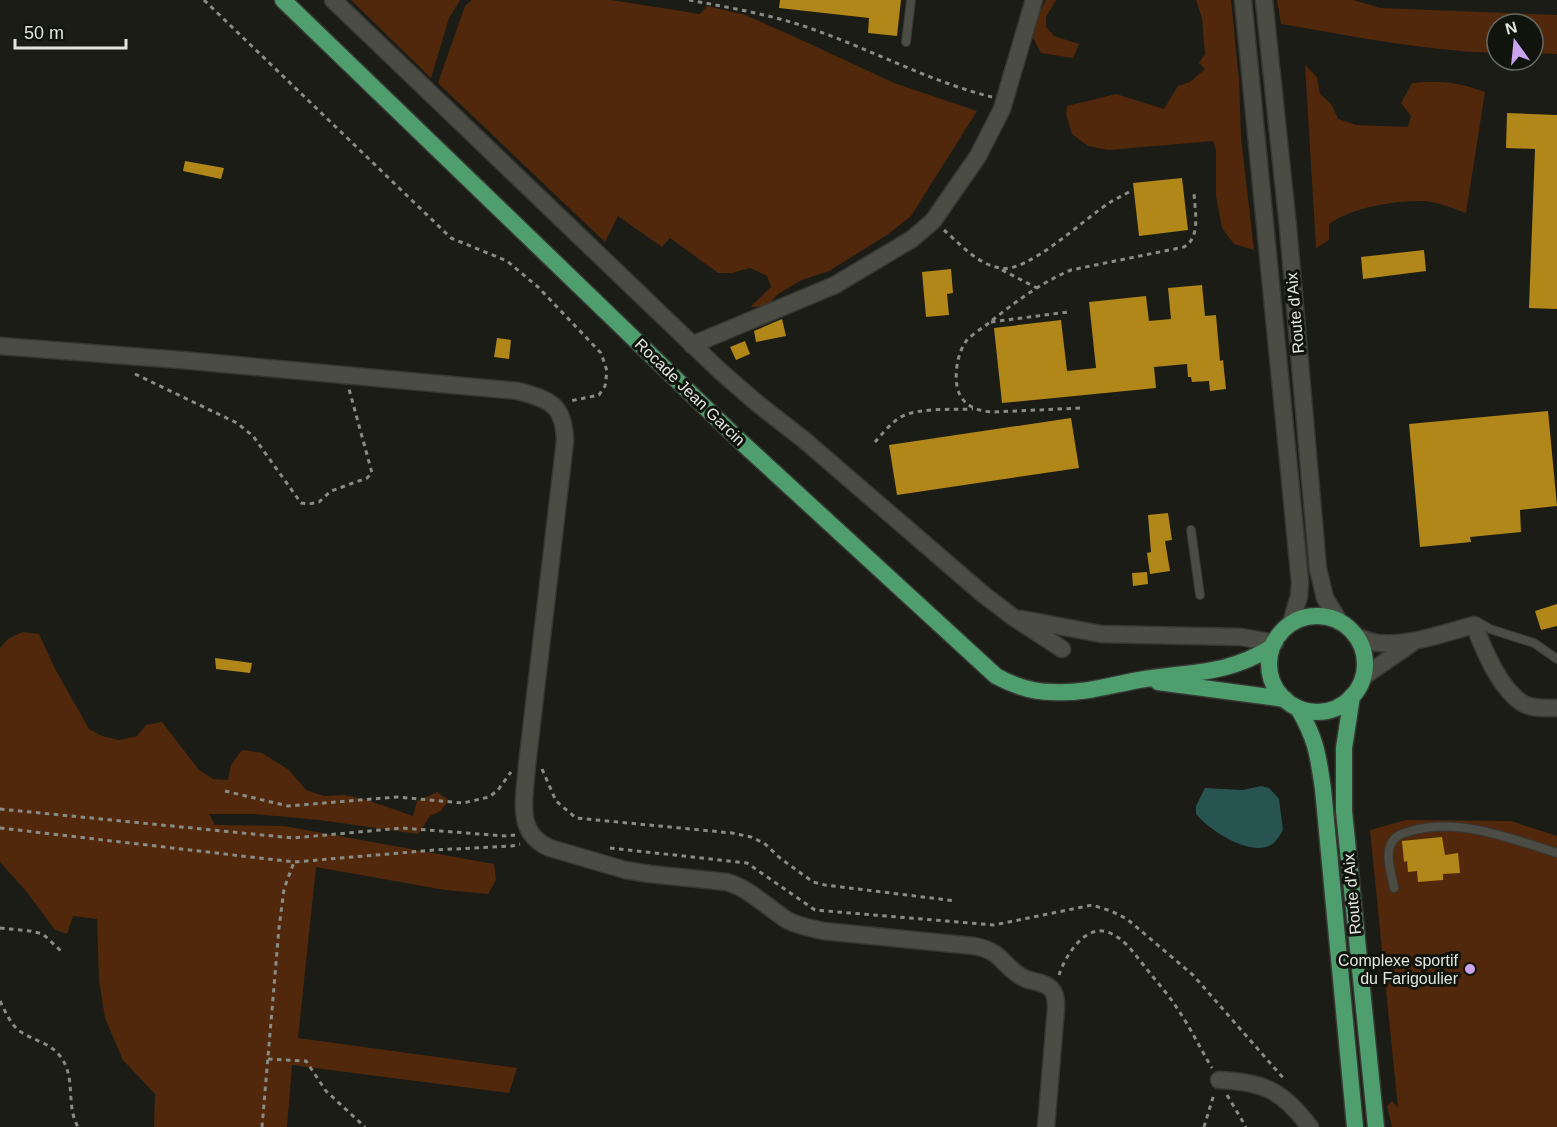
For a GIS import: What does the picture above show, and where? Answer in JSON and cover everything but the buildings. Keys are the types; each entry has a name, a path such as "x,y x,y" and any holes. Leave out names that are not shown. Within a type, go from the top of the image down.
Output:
{"main road":[{"name":"Rocade Jean Garcin","path":"283,0 739,440 982,664 1012,684 1034,691 1077,692 1140,680 1215,671 1250,660 1273,645"},
{"path":"1315,616 1339,621 1356,636 1364,656 1363,677 1352,696 1333,709 1321,712 1291,704 1272,681 1269,670 1273,645 1291,623 1302,618 1315,616"},
{"name":"Rocade Jean Garcin","path":"1140,680 1291,704"},
{"name":"Route d'Aix","path":"1352,696 1344,747 1344,812 1376,1127"},
{"name":"Route d'Aix","path":"1291,704 1311,729 1317,749 1355,1127"}],"street":[{"path":"333,0 692,345 758,404 803,439 1012,617 1062,649"},
{"path":"692,345 835,285 912,239 933,221 978,156 1002,109 1034,0"},
{"name":"Route d'Aix","path":"1243,0 1300,582 1299,596 1291,623"},
{"name":"Route d'Aix","path":"1264,0 1288,227 1318,569 1325,598 1339,621"},
{"path":"0,346 518,391 552,403 560,413 564,424 565,441 530,743 524,816 531,835 550,848 625,870 738,885 788,921 802,926 823,931 992,950 1016,973 1047,986 1053,991 1056,1008 1046,1127"},
{"path":"1012,617 1101,634 1241,637 1273,645"},
{"path":"1356,636 1379,643 1418,640 1474,625 1508,690 1524,704 1537,708 1557,708"},
{"path":"1363,677 1395,653 1418,640"},
{"path":"1219,1080 1246,1082 1268,1088 1302,1117 1310,1127"}],"lane":[{"path":"906,42 911,0"},
{"path":"1191,530 1200,595"},
{"path":"1478,622 1490,629 1534,643 1557,659"},
{"path":"1394,888 1389,849 1393,840 1403,833 1417,829 1459,828 1504,836 1557,853"}],"path":[{"path":"204,0 451,238 507,261 538,287 601,353 607,371 605,386 599,395 572,400 555,407"},
{"path":"689,0 786,21 815,30 965,89 992,98 1005,97"},
{"path":"975,409 963,401 958,391 956,375 961,350 967,340 1037,288 1071,270 1190,244 1196,235 1194,190"},
{"path":"1001,269 1015,268 1031,261 1108,204 1129,192"},
{"path":"933,221 970,254 1037,288"},
{"path":"989,322 1068,312"},
{"path":"135,374 237,423 253,436 282,474 296,498 309,504 319,501 337,488 368,478 372,473 346,375"},
{"path":"875,442 898,418 918,412 975,409 994,412 1080,408"},
{"path":"530,743 556,801 576,818 742,835 764,843 813,882 956,901"},
{"path":"225,791 288,806 397,797 463,803 489,798 498,790 516,764"},
{"path":"0,809 293,838 402,828 505,836 531,835"},
{"path":"0,828 294,862 512,846 531,835"},
{"path":"262,1127 281,909 284,890 294,862"},
{"path":"0,928 43,934 62,952"},
{"path":"1053,991 1061,966 1076,945 1090,932 1111,933 1126,943 1177,1007 1246,1127"},
{"path":"0,1001 5,1013 18,1030 50,1047 65,1063 70,1073 72,1110 78,1127"},
{"path":"268,1059 306,1061 326,1091 365,1127"},
{"path":"1204,1127 1219,1080"}],"shaded area":[{"path":"351,0 460,0 449,18 431,78"},
{"path":"472,0 611,0 700,14 707,6 745,15 894,83 977,111 911,216 887,235 829,271 802,280 778,294 766,307 750,307 771,287 767,276 750,268 732,273 718,273 670,238 662,247 618,216 605,242 438,83 465,6"},
{"path":"1046,0 1056,0 1046,17 1046,27 1054,36 1079,44 1073,58 1041,53 1033,38 1038,16"},
{"path":"1196,0 1231,0 1239,80 1241,138 1254,250 1234,244 1222,228 1216,196 1216,150 1213,141 1108,150 1088,146 1072,134 1066,114 1067,106 1116,94 1164,109 1178,86 1190,82 1205,69 1199,63 1205,54 1202,18"},
{"path":"1277,0 1353,0 1380,8 1485,12 1485,53 1388,42 1281,24"},
{"path":"1545,15 1557,15 1557,54 1545,54"},
{"path":"1305,65 1317,77 1320,94 1332,105 1338,119 1357,125 1408,127 1411,116 1401,103 1412,83 1448,83 1485,92 1466,213 1425,201 1401,202 1362,209 1329,224 1329,240 1316,248"},
{"path":"22,632 39,634 54,667 89,729 102,736 119,740 137,736 146,725 162,722 199,770 213,779 228,780 231,765 242,750 262,753 289,770 306,790 324,796 344,795 367,800 413,816 417,801 437,792 449,800 441,811 430,816 418,834 320,820 254,814 209,814 215,825 284,826 494,864 496,880 488,894 445,890 316,867 298,1038 517,1068 509,1093 292,1065 287,1127 154,1127 155,1094 123,1060 105,1018 99,980 97,919 73,916 67,934 55,930 26,891 0,862 0,648 8,639"},
{"name":"Complexe sportif du Farigoulier","path":"1406,820 1511,821 1557,836 1557,1127 1392,1127 1387,1106 1392,1101 1398,1108 1370,830"}],"water":[{"path":"1261,786 1269,788 1279,799 1283,830 1271,845 1262,848 1241,845 1220,834 1196,814 1196,806 1205,788 1243,790"}],"place":[{"name":"Complexe sportif du Farigoulier","path":"1470,969"}]}
